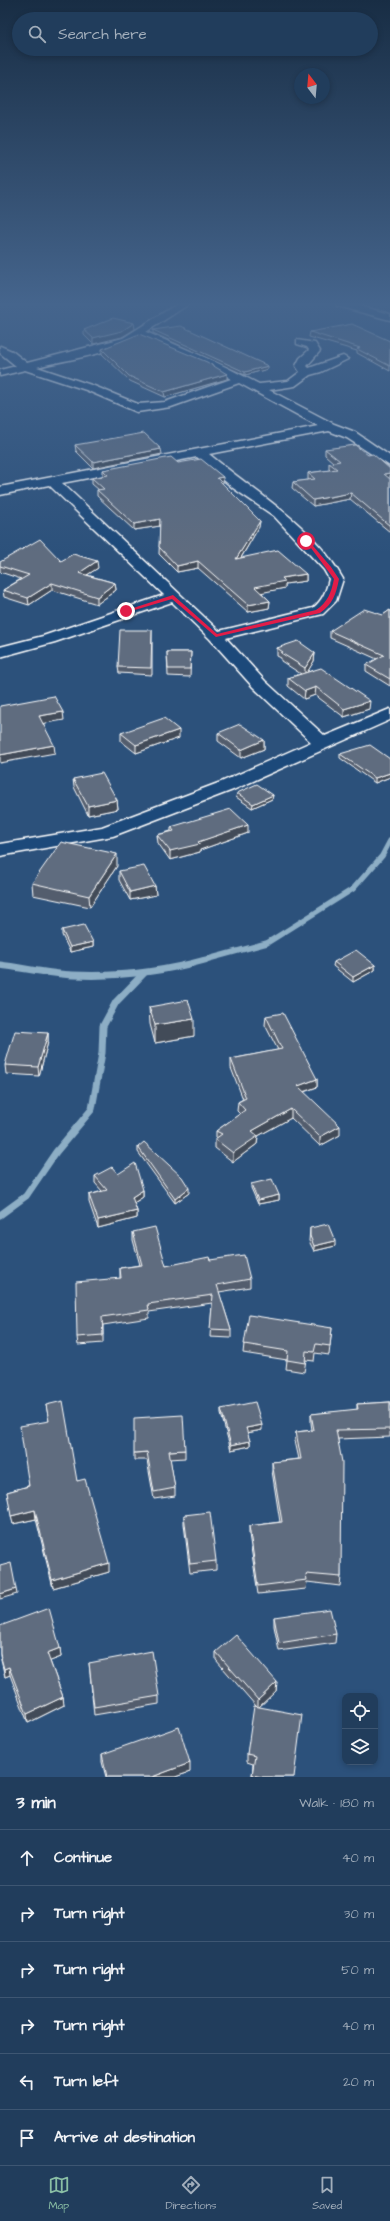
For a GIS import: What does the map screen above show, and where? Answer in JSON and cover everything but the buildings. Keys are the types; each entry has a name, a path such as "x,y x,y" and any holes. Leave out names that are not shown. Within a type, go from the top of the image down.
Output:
{"street":[{"path":"87,387 137,408 167,405 214,387"},
{"path":"257,388 266,387"},
{"path":"257,388 330,427 351,435 390,462"},
{"path":"0,490 330,427"},
{"path":"200,453 238,485 279,513 320,557 336,579 333,595 326,606 318,612 216,636"},
{"path":"52,480 173,597 216,636 259,684 323,744"},
{"path":"0,652 48,639 173,597"},
{"path":"0,850 106,832 227,786 390,714"}],"waterway":[{"path":"201,961 267,943 353,889 382,856 390,841"},
{"path":"201,961 205,960"},
{"path":"0,965 64,974 107,975 156,971 201,961"},
{"path":"0,1215 26,1196 56,1152 92,1109 102,1053 103,1026 116,1002 144,973"}],"route":[{"path":"126,611 173,597 216,636 318,612 326,606 333,595 336,579 330,568 306,541"}]}
